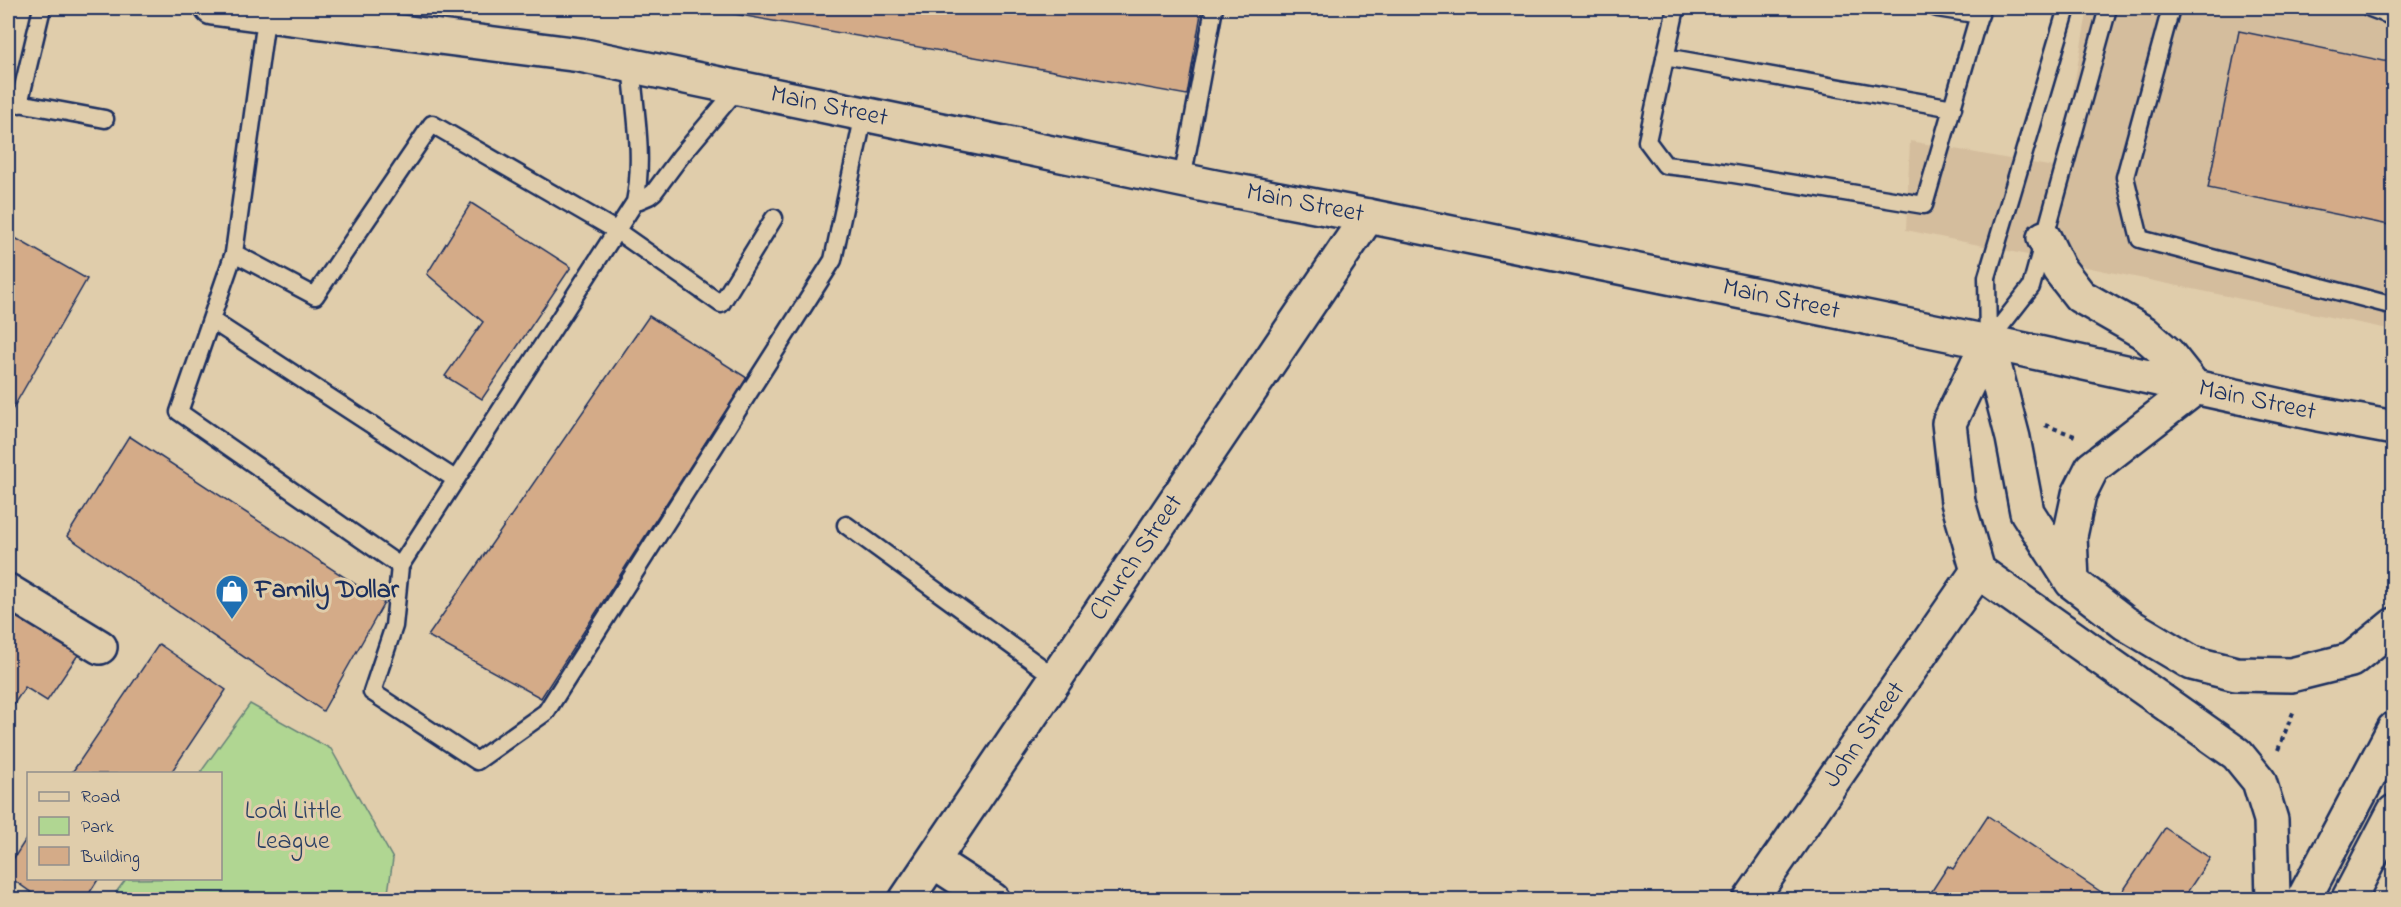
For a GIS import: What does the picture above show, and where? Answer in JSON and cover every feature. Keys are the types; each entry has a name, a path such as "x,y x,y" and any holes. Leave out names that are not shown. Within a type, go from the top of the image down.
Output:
{"main road":[{"name":"Main Street","path":"212,8 267,11 580,55 1182,180 1988,342 2195,388 2394,428"},
{"name":"Church Street","path":"906,900 1368,216"},
{"path":"2044,238 2059,269 2080,296 2143,332 2169,354 2195,388 2092,468 2079,494 2070,536 2072,582"},
{"path":"1988,342 1949,423 1958,502 1978,571 2237,754 2259,781 2271,820 2273,900"},
{"path":"1988,342 2013,438 2027,512 2072,582 2125,623 2192,663 2236,674 2291,675 2351,660 2394,625"},
{"name":"John Street","path":"1750,900 1978,571"},
{"path":"8,591 100,647"},
{"path":"2303,900 2394,729"},
{"path":"2348,900 2394,812"},
{"path":"933,861 993,900"}],"lane":[{"path":"42,8 13,103 105,118"},
{"path":"1182,180 1214,8"},
{"path":"1676,8 1647,141 1665,165 1924,205 1981,11 1937,8"},
{"path":"1988,342 1987,277 2067,8"},
{"path":"1988,342 2031,287 2108,8"},
{"path":"2171,8 2124,177 2140,239 2394,306"},
{"path":"2370,8 2394,17"},
{"path":"267,11 234,253 179,412 400,566"},
{"path":"1665,57 1953,108"},
{"path":"631,66 638,159 635,201 400,566 394,626 372,692 477,761 546,712 833,260 864,114"},
{"path":"635,201 654,192 738,88"},
{"path":"234,253 315,296 432,124 616,231 721,304 774,218"},
{"path":"210,320 456,479"},
{"path":"846,525 1056,678"}],"path":[{"path":"2044,424 2081,439"},
{"path":"2277,756 2297,701"}],"shaded area":[{"path":"2088,8 2393,8 2393,330 1906,230 1910,141 2059,168"}],"green space":[{"name":"Lodi Little League","path":"250,704 331,749 393,859 387,899 111,899 125,880 222,880 222,772 201,772"}],"building":[{"path":"701,8 1202,8 1187,95"},
{"path":"2239,31 2394,63 2394,226 2208,188"},
{"path":"471,203 571,267 482,399 445,376 483,322 427,274"},
{"path":"8,234 87,279 8,417"},
{"path":"649,316 747,378 541,698 428,636"},
{"path":"129,436 384,603 323,711 67,536"},
{"path":"8,604 80,652 47,701 25,687 8,713"},
{"path":"159,644 226,690 171,772 72,772"},
{"path":"1988,816 2113,900 1926,900 1948,866 1953,869"},
{"path":"2165,828 2210,858 2182,900 2117,900"},
{"path":"27,838 27,880 98,880 85,900 42,900 8,876 8,867"}],"place":[{"name":"Family Dollar","path":"232,620"}]}
